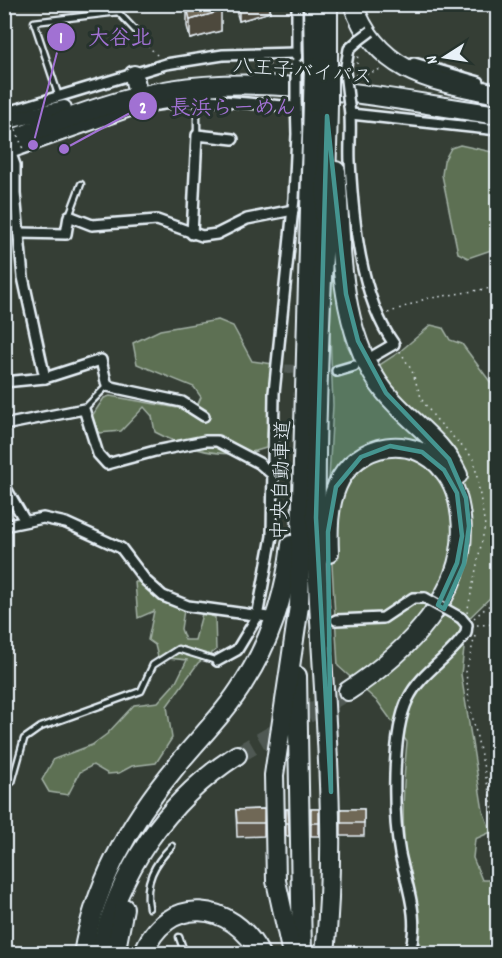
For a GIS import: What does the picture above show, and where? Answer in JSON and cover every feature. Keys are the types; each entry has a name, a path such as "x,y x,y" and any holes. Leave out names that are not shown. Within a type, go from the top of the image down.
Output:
{"highway":[{"name":"中央自動車道","path":"313,4 329,69"},
{"name":"中央自動車道","path":"292,954 276,881 274,775 297,627 312,106 329,69 328,4"},
{"path":"353,4 370,41 394,63 426,77 498,94"},
{"name":"八王子バイパス","path":"6,149 132,92 194,76 258,74 498,104"},
{"name":"八王子バイパス","path":"4,131 61,102 132,92 250,85 301,89 498,115"},
{"name":"中央自動車道","path":"312,106 318,607 331,792 332,882 325,954"},
{"path":"312,106 335,164 346,294 358,341 386,393 437,443 453,465 466,498 469,526 462,570 438,619 405,657 368,686 347,695 408,644 442,600 457,563 462,522 457,493 444,470 422,452 412,448 390,446 361,457 343,475 332,505 328,532 331,792"},
{"path":"83,954 103,885 128,832 157,789 243,685 274,622 290,553 307,318"},
{"path":"297,627 302,954"},
{"path":"100,954 119,891 148,840 179,801 208,775 237,759 187,804 158,840 130,892 119,928 115,954"},
{"path":"143,954 154,933 171,918 202,911 219,914 233,921 245,930 260,954"}],"street":[{"path":"217,661 237,651 257,617 272,536 273,476 293,210 312,106 293,66 297,53 297,4"},
{"path":"363,4 372,30 396,53 416,64 498,86"},
{"path":"372,30 358,39 329,69 350,110 351,180 359,247 378,317 394,344 375,355"},
{"path":"132,92 166,64 223,55 297,53"},
{"path":"132,92 196,99 312,106"},
{"path":"6,110 61,102"},
{"path":"4,122 61,102"},
{"path":"350,110 498,130"},
{"path":"192,234 197,135 234,139"},
{"path":"6,149 15,165 15,194 23,277 45,378"},
{"path":"20,233 66,234 69,216 92,225 157,220 202,236 217,234 247,219 293,210"},
{"path":"4,382 45,378 101,360 107,386 182,402 204,416"},
{"path":"338,371 354,366"},
{"path":"4,425 84,409 98,454 107,465 155,451 217,441 259,463 273,476"},
{"path":"4,485 25,521"},
{"path":"4,526 44,518 66,523 121,548 146,581 163,596 188,606 268,617"},
{"path":"336,620 382,618 412,598 425,598 464,621 461,640 415,687 405,705 400,725 395,803 398,841 414,918 414,933 409,954"}],"lane":[{"path":"61,102 34,22 118,12 136,31"},
{"path":"196,99 197,135"},
{"path":"69,216 81,184"},
{"path":"84,409 107,386"},
{"path":"4,784 12,782 24,739 41,727 141,691 153,665 178,649 217,661"},
{"path":"149,908 147,885 153,868 172,846"},
{"path":"179,937 185,954"}],"path":[{"path":"136,31 166,64"},
{"path":"356,76 358,50"},
{"path":"253,63 293,66"},
{"path":"6,110 24,152"},
{"path":"378,317 425,299 498,287"},
{"path":"464,621 498,598"},
{"path":"464,621 498,624"},
{"path":"464,621 475,637 466,672 469,701 498,832"}],"highlighted area":[{"path":"327,116 346,294 358,341 386,393 449,459 466,498 469,526 464,564 444,609 438,605 457,563 462,536 457,493 444,470 422,452 390,446 361,457 336,487 328,532 331,792 316,518"}],"green space":[{"path":"460,145 497,153 497,248 468,258 458,253 442,175 444,161 451,148"},
{"path":"333,258 346,343 363,376 398,353 431,325 443,328 450,340 462,344 497,391 497,591 462,625 464,649 461,674 483,811 491,832 475,839 473,858 482,880 497,880 497,953 420,953 407,874 403,832 407,742 378,702 338,666 328,498 333,405 330,331"},
{"path":"218,320 233,326 252,361 273,364 266,448 238,454 209,452 181,444 155,432 152,416 144,407 121,431 99,433 92,416 104,398 110,396 183,409 197,406 201,397 194,387 137,364 133,343 160,330"},
{"path":"135,582 140,582 162,600 184,610 181,629 185,640 195,640 202,614 215,617 216,650 198,663 167,706 172,738 156,763 132,766 119,773 108,774 93,765 80,772 68,795 49,792 42,780 54,759 92,745 107,734 134,705 158,702 176,682 187,660 158,657 155,645 148,640 154,611 138,618"}],"building":[{"path":"219,4 221,11 190,20 187,6"},
{"path":"264,809 264,823 237,823 236,810"},
{"path":"286,809 288,809 289,823 286,823"},
{"path":"311,809 319,809 319,823 311,823"},
{"path":"341,809 364,809 364,823 341,823"}],"tunnel":[{"path":"285,369 337,371"},
{"path":"273,617 336,620"},
{"path":"237,755 348,691"}],"place":[{"name":"大谷北","path":"33,145"},
{"name":"長浜らーめん","path":"64,149"}]}
